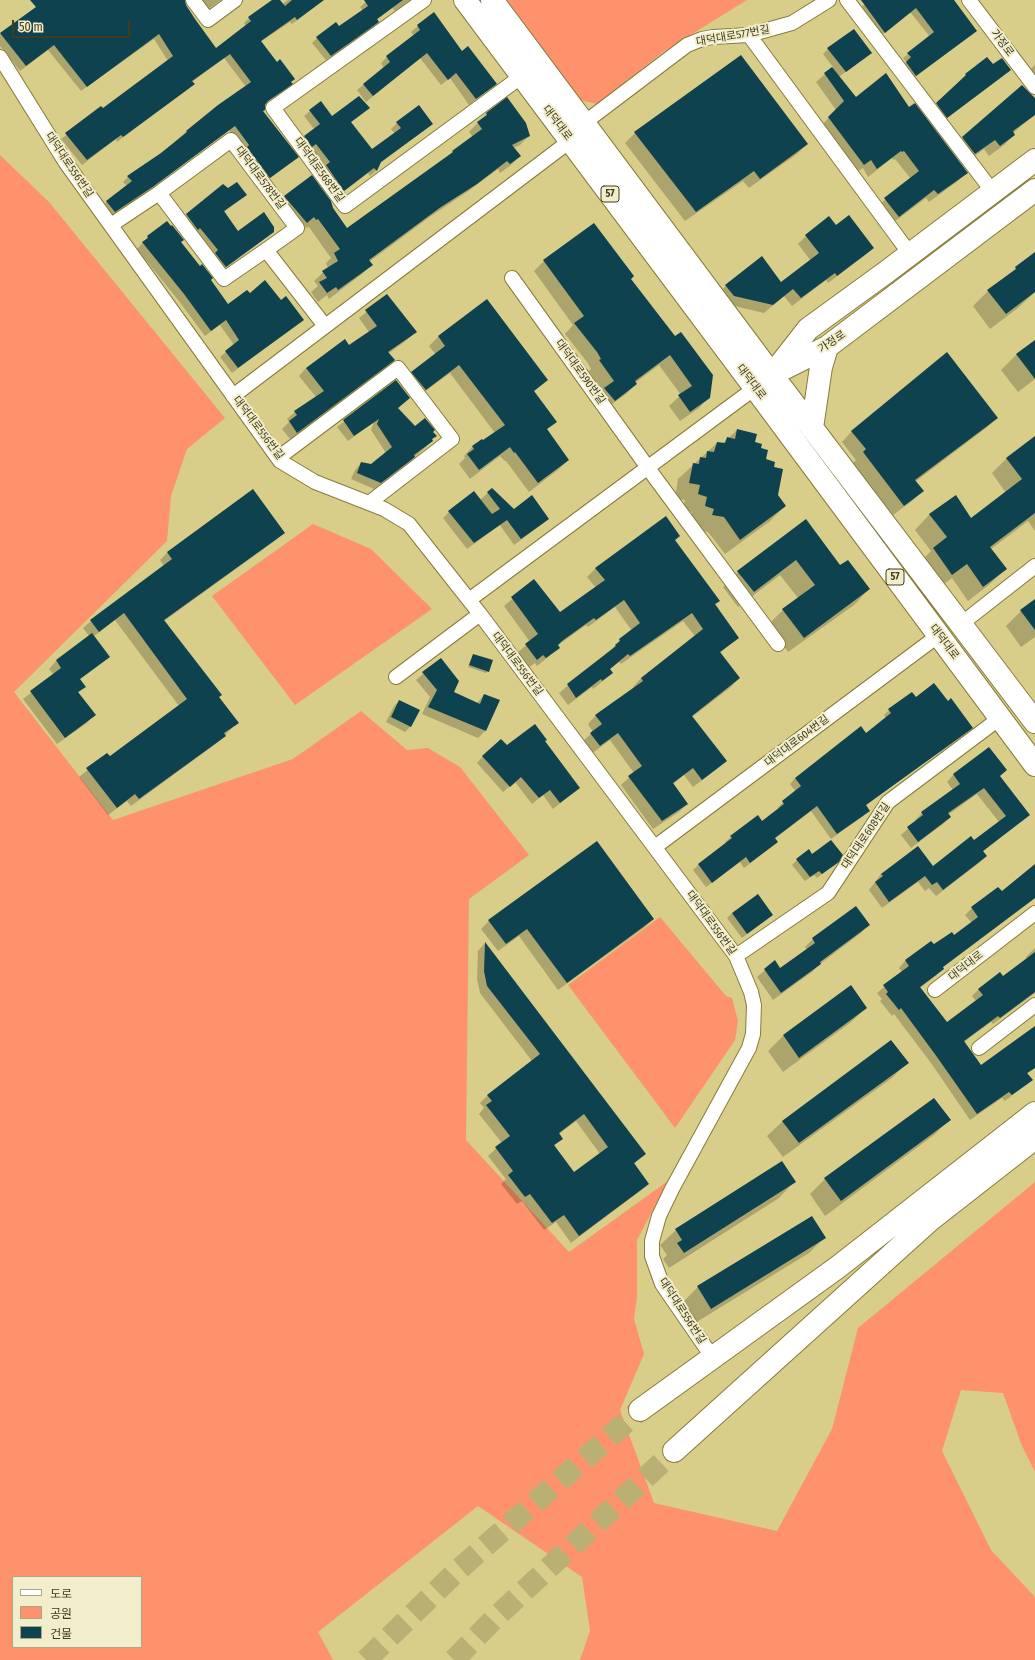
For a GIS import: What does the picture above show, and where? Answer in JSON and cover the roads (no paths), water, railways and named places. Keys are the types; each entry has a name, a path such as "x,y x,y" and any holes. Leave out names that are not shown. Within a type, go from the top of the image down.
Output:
{"main road":[{"name":"대덕대로","path":"465,0 570,141 764,381 812,428 1035,722"},
{"name":"대덕대로","path":"492,0 584,123 764,381 938,635 1035,765"},
{"name":"가정로","path":"764,381 808,329 1035,160"},
{"name":"가정로","path":"764,381 827,347 1035,190"},
{"path":"812,428 820,367 827,347"},
{"path":"640,1410 838,1268 1035,1113"},
{"path":"674,1451 930,1220 1035,1138"}],"street":[{"path":"193,0 208,20 235,0"},
{"name":"대덕대로568번길","path":"424,0 273,108 345,206 522,76"},
{"name":"대덕대로577번길","path":"584,123 687,45 702,39 749,35 792,24 829,0"},
{"path":"847,0 993,192"},
{"name":"가정로","path":"969,0 1035,87"},
{"path":"749,35 910,254"},
{"name":"대덕대로556번길","path":"0,57 66,163 280,461 315,482 384,509 409,524 480,614 736,956 752,992 754,1005 753,1034 749,1048 672,1189 659,1216 652,1240 652,1256 662,1284 713,1358"},
{"name":"대덕대로578번길","path":"111,225 159,193 231,140 297,228 266,250"},
{"path":"233,396 570,141"},
{"path":"159,193 224,279 266,250 325,326"},
{"name":"대덕대로590번길","path":"512,278 647,467 778,644"},
{"path":"278,458 398,368 452,439 369,503"},
{"path":"469,600 764,381"},
{"path":"961,624 1035,566"},
{"path":"396,677 480,614"},
{"name":"대덕대로604번길","path":"655,847 938,635"},
{"name":"대덕대로608번길","path":"736,956 828,893 888,802 1000,718"},
{"name":"대덕대로","path":"936,990 1035,913"},
{"path":"979,1048 1035,1005"}],"tunnel":[{"path":"366,1660 457,1571 640,1410"},
{"path":"454,1660 495,1618 674,1451"}]}
